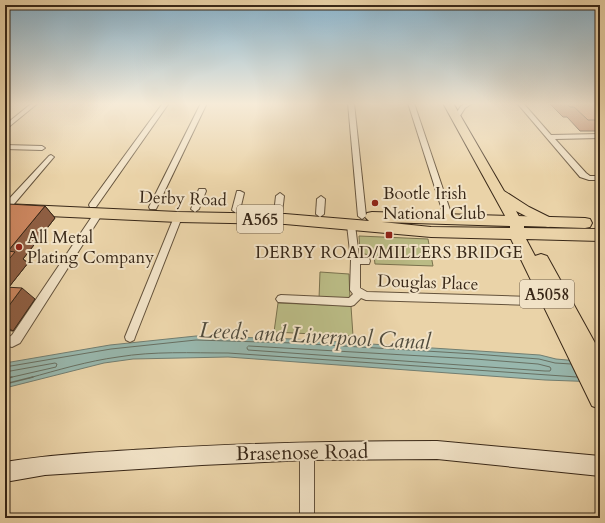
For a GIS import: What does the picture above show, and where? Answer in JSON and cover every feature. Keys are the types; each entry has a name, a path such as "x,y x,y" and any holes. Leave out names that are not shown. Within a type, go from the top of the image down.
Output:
{"highway":[{"name":"Derby Road","path":"10,208 95,209 153,207 449,219 472,226 564,234 600,235"},
{"name":"Derby Road","path":"95,209 178,217 284,219 431,232 518,229 548,222 600,224"},
{"name":"A5058","path":"518,229 583,352 600,398"},
{"name":"A5058","path":"583,352 600,372"}],"main road":[{"name":"A5058","path":"461,127 518,229"},
{"path":"497,190 511,203 548,222"},
{"name":"Brasenose Road","path":"5,472 61,464 202,455 307,451 437,450 600,466"}],"street":[{"path":"12,342 16,339 29,320 95,209 150,127"},
{"path":"153,207 192,127"},
{"path":"353,127 362,216"},
{"path":"419,127 449,219"},
{"path":"541,127 583,175 589,178 600,178"},
{"path":"549,137 600,136"},
{"path":"5,147 42,148"},
{"path":"10,208 51,157"},
{"path":"195,209 202,191"},
{"path":"236,210 240,193"},
{"path":"278,213 280,196"},
{"path":"320,214 321,199"},
{"path":"130,337 178,217"},
{"name":"Douglas Place","path":"350,225 355,260 355,290 366,296 531,301"},
{"name":"Douglas Place","path":"355,260 366,261"},
{"path":"281,299 351,302 360,293"},
{"path":"307,451 307,518"}],"green space":[{"path":"359,236 428,239 433,266 375,264 374,256 360,253"},
{"path":"320,272 349,274 350,301 319,299"},
{"path":"278,303 351,306 353,336 274,332"}],"water":[{"path":"196,336 294,339 540,355 556,359 600,363 600,382 545,380 228,357 133,359 104,363 5,388 5,363 110,345"}],"building":[{"path":"8,204 45,206 8,251 15,252 5,264 5,207"},
{"path":"5,287 22,288 5,311"}],"place":[{"name":"Bootle Irish National Club","path":"375,203"},
{"name":"DERBY ROAD/MILLERS BRIDGE","path":"389,235"},
{"name":"All Metal Plating Company","path":"19,247"}],"water label":[{"name":"Leeds and Liverpool Canal","path":"315,335"}]}
